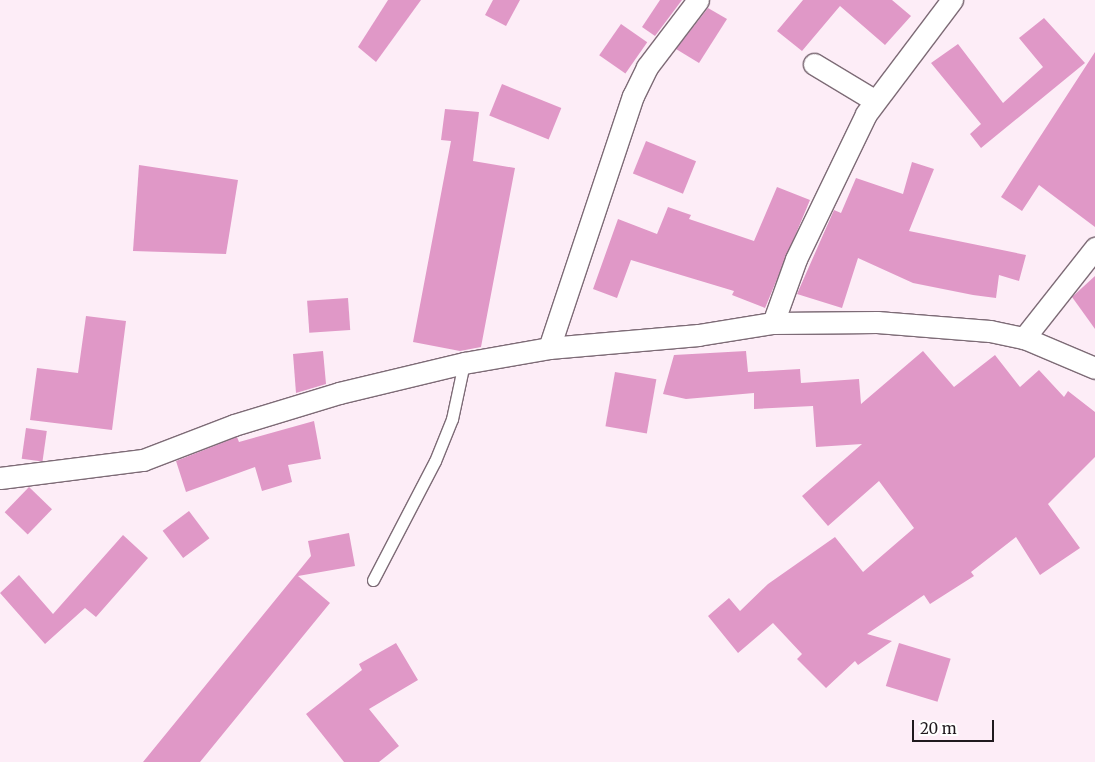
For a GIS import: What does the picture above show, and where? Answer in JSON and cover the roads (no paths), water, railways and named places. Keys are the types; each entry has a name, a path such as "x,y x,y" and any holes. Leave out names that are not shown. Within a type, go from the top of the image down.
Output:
{"street":[{"path":"549,348 633,96 660,51 698,0"},
{"path":"773,323 796,259 870,106 952,0"},
{"path":"814,64 870,106"},
{"path":"1024,338 1095,248"},
{"path":"0,478 143,460 234,425 330,396 464,363 549,348 698,336 773,323 934,324 1024,338 1095,368"}],"lane":[{"path":"373,580 435,461 452,418 464,363"}]}
